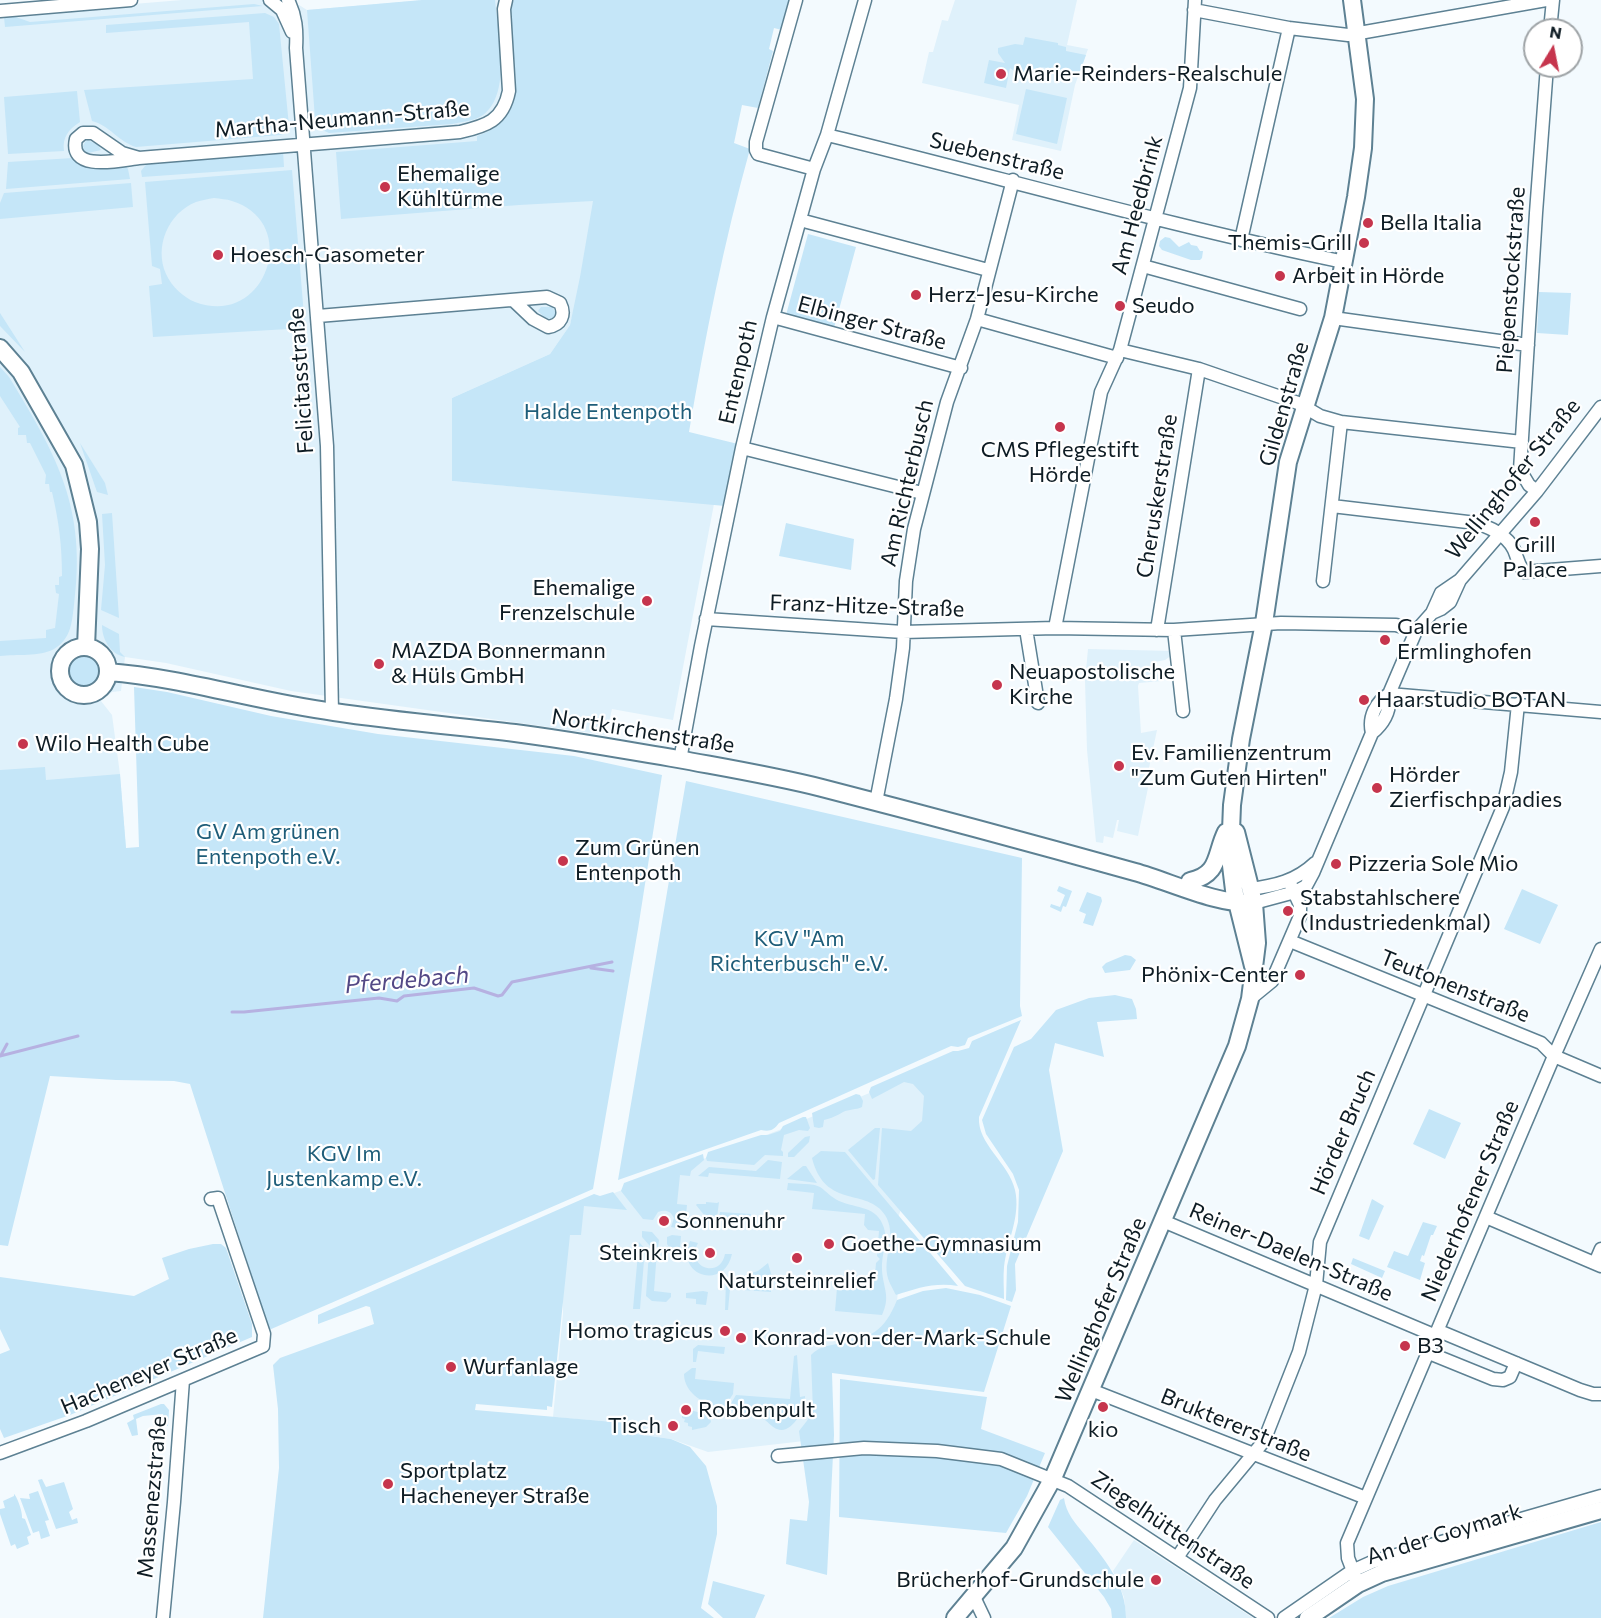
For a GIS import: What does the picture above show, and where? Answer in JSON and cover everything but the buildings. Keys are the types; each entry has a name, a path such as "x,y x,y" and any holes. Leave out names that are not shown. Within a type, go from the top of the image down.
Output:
{"main road":[{"name":"Gildenstraße","path":"1244,896 1241,848 1232,820 1241,739 1264,623 1288,462 1333,318 1363,148 1365,99 1352,0"},
{"path":"0,348 21,372 54,428 74,465 85,503 90,549 86,647"},
{"path":"86,647 98,651 103,656 108,672 106,682 101,688 90,694 78,694 67,688 60,671 63,659 73,650 86,647"},
{"name":"Nortkirchenstraße","path":"108,672 188,683 263,700 332,712 585,742 764,774 1161,879 1244,896"},
{"name":"Gildenstraße","path":"1190,881 1200,879 1211,872 1217,862 1220,843 1232,820"},
{"name":"Nortkirchenstraße","path":"1161,879 1190,881 1244,896"},
{"name":"Wellinghofer Straße","path":"955,1618 1021,1538 1053,1478 1237,1046 1250,999 1253,966 1244,896"},
{"name":"An der Goymark","path":"1308,1618 1355,1577 1382,1574 1601,1510"}],"street":[{"path":"0,11 131,0"},
{"path":"270,0 285,5"},
{"name":"Martha-Neumann-Straße","path":"139,158 122,153 93,133 83,133 76,139 77,153 86,161 95,162 460,132 486,126 502,112 509,91 504,9 506,0"},
{"path":"795,0 756,142 756,150 758,154 814,169"},
{"name":"Entenpoth","path":"680,760 706,619 742,448 773,317 814,169 827,135 865,0"},
{"path":"1194,5 1289,28 1327,34 1357,34 1546,0"},
{"path":"1551,18 1553,0"},
{"name":"Felicitasstraße","path":"285,5 295,17 327,446 332,712"},
{"name":"Am Heedbrink","path":"1054,628 1101,393 1119,354 1190,88 1194,5"},
{"path":"1241,240 1289,28"},
{"name":"Piepenstockstraße","path":"1537,491 1529,484 1520,470 1547,78"},
{"name":"Suebenstraße","path":"827,135 1013,180 1155,220 1344,262"},
{"name":"Am Richterbusch","path":"876,802 896,699 906,580 922,493 947,402 977,319 1013,180"},
{"path":"800,220 988,270"},
{"path":"1143,266 1300,309"},
{"path":"318,316 514,301"},
{"name":"Elbinger Straße","path":"773,317 961,368"},
{"path":"1333,318 1527,345"},
{"path":"977,319 1119,354 1199,369 1304,406 1320,416 1341,422 1522,442"},
{"name":"Cheruskerstraße","path":"1157,630 1199,369"},
{"name":"Wellinghofer Straße","path":"1244,896 1292,886 1318,860 1372,733 1371,716 1389,694 1416,631 1432,614 1450,602 1460,580 1537,491 1601,407"},
{"path":"1323,581 1341,422"},
{"path":"742,448 922,493"},
{"path":"1332,506 1476,523 1500,533 1516,553 1517,562 1524,572 1601,566"},
{"name":"Franz-Hitze-Straße","path":"706,619 903,632 1054,628 1174,630 1264,623 1396,625 1416,631"},
{"path":"1026,629 1038,703"},
{"path":"1174,630 1182,711"},
{"path":"1389,694 1601,712"},
{"name":"Hörder Bruch","path":"1177,1558 1215,1500 1264,1441 1299,1352 1316,1285 1320,1242 1503,807 1511,772 1518,704"},
{"path":"1250,999 1272,981 1300,916 1300,904 1292,886"},
{"name":"Teutonenstraße","path":"1290,941 1541,1043 1554,1056 1601,1076"},
{"name":"Niederhofener Straße","path":"1355,1577 1348,1558 1347,1543 1554,1056 1600,957"},
{"name":"Hacheneyer Straße","path":"0,1453 86,1421 263,1346 264,1334 222,1208 218,1198 211,1199"},
{"path":"1486,1217 1598,1264 1601,1249"},
{"name":"Reiner-Daelen-Straße","path":"1163,1221 1416,1327 1437,1333 1580,1390 1601,1394"},
{"path":"1429,1353 1493,1379 1503,1380 1510,1377 1516,1364"},
{"name":"Massenezstraße","path":"163,1618 183,1380"},
{"name":"Bruktererstraße","path":"1091,1390 1366,1498"},
{"name":"Ziegelhüttenstraße","path":"778,1456 864,1448 937,1451 1001,1459 1053,1478 1068,1486 1268,1618"},
{"name":"An der Goymark","path":"1355,1577 1372,1562 1601,1496"},
{"path":"1284,1618 1355,1577"},
{"path":"974,1597 984,1618"}],"shaded area":[{"path":"182,0 291,0 307,10 425,0 562,0 604,135 580,285 570,325 550,354 452,398 452,481 714,504 673,720 612,709 606,735 291,691 166,663 125,657 121,691 112,692 101,701 112,715 120,774 126,849 0,860 0,15"},
{"name":"Marie-Reinders-Realschule","path":"955,0 1077,0 1067,45 1088,49 1075,85 1061,151 1012,140 1019,105 922,83 929,52 933,52 942,20 948,21"},
{"path":"1088,649 1172,651 1172,655 1165,660 1155,662 1161,681 1139,683 1138,686 1141,733 1157,730 1138,836 1117,831 1119,820 1117,820 1113,838 1104,836 1103,843 1096,842 1087,750 1085,681"},
{"path":"935,1066 926,1134 896,1224 898,1290 896,1313 877,1338 825,1358 813,1440 708,1452 671,1439 636,1434 625,1423 553,1417 563,1314 562,1213 787,1127"},
{"name":"Brücherhof-Grundschule","path":"1134,1540 1253,1618 1126,1618 1124,1597 1113,1571"}],"green space":[{"path":"422,0 495,0 501,62 498,93 492,105 479,117 452,124 329,133 320,129 315,119 307,10"},
{"name":"Halde Entenpoth","path":"514,0 791,0 782,30 774,28 769,49 773,51 758,108 742,105 734,143 750,149 716,290 689,432 738,444 725,506 452,481 452,398 550,354 570,325 593,201 341,219 336,152 477,141 477,136 494,128 505,119 512,107 515,94 516,79 511,32 511,7"},
{"path":"254,4 263,6 5,27 4,17 13,16 30,22"},
{"path":"265,13 274,17 279,24 289,126 287,132 280,135 136,147 104,126 92,121 84,90 253,79 249,22 106,33 106,25"},
{"path":"1025,37 1058,43 1066,47 1066,51 1086,55 1078,77 1062,75 1058,68 1040,67 1038,69 1040,73 1026,80 1010,68 1006,88 984,83 989,60 1005,63 998,53 998,48 1015,44 1023,45"},
{"path":"1026,89 1067,98 1057,144 1016,134"},
{"path":"77,91 80,122 67,134 64,151 8,154 4,97"},
{"path":"88,140 98,145 101,150 88,153 84,151 83,146"},
{"path":"283,151 284,167 142,177 141,171 149,161"},
{"path":"73,158 81,165 87,166 125,165 130,179 6,189 8,162"},
{"path":"292,170 305,328 153,337 149,286 162,284 160,269 152,266 145,182","holes":["214,198 232,201 253,212 266,229 270,249 266,270 256,287 241,301 220,306 195,302 178,291 166,274 162,253 166,232 178,214 196,202"]},
{"path":"131,183 133,207 0,219 0,203 4,193"},
{"path":"808,234 856,247 834,328 786,315"},
{"path":"1165,237 1170,238 1179,247 1189,242 1197,246 1200,251 1203,251 1202,258 1191,260 1162,250 1159,246 1160,241"},
{"path":"1539,292 1571,293 1568,335 1537,333"},
{"path":"541,307 552,307 556,313 554,318 546,319 538,311"},
{"path":"0,313 25,352 0,326"},
{"path":"0,367 9,377 54,458 72,511 76,540 77,571 70,630 60,645 48,652 35,654 0,656 0,641 46,638 46,630 55,628 59,594 56,593 55,585 59,585 59,577 62,576 60,534 52,492 50,492 49,484 45,484 46,475 30,443 27,443 26,435 18,435 20,427 0,396"},
{"path":"80,443 105,483 108,495 97,492"},
{"path":"112,513 119,618 101,610 105,565 102,514"},
{"path":"786,523 854,539 851,570 779,556"},
{"path":"102,625 119,634 120,652 125,657 115,653 108,645 103,635"},
{"path":"84,654 95,659 100,670 95,681 84,686 73,681 68,670 73,659"},
{"path":"134,687 167,692 271,716 378,734 574,756 662,775 593,1189 269,1330 190,1084 174,1081 50,1076 8,1246 0,1245 0,770 45,767 46,780 120,774 126,848 139,847"},
{"name":"KGV \"Am Richterbusch\" e.V.","path":"686,781 1022,858 1020,1006 1022,1016 968,1038 965,1045 951,1046 779,1123 772,1130 761,1130 618,1180"},
{"path":"1059,886 1072,891 1066,907 1063,906 1061,912 1050,907 1051,904 1060,907 1065,895 1057,891"},
{"path":"1522,889 1558,905 1540,944 1504,929"},
{"path":"1087,892 1101,897 1102,901 1093,926 1083,923 1086,914 1079,911"},
{"path":"1125,955 1136,960 1130,970 1105,973 1102,967 1106,963"},
{"path":"1115,995 1132,999 1137,1019 1097,1022 1104,1057 1055,1043 1049,1070 1063,1151 1015,1264 1016,1290 1012,1302 1006,1300 1007,1266 1018,1222 1019,1190 1013,1174 986,1134 982,1120 1014,1047 1031,1039 1056,1010 1089,998"},
{"path":"1021,1020 979,1117 983,1136 1007,1171 1015,1190 1015,1219 1004,1267 1004,1299 965,1286 878,1185 882,1128 911,1131 922,1121 924,1096 913,1084 904,1082 872,1099 869,1092 871,1087 953,1051 969,1048 972,1041"},
{"path":"856,1094 860,1095 863,1101 862,1107 824,1120 823,1127 814,1127 812,1113"},
{"path":"1429,1109 1461,1123 1445,1159 1413,1144"},
{"path":"806,1117 810,1128 808,1131 799,1130 784,1135 781,1150 783,1156 765,1155 754,1165 707,1161 708,1152 780,1131 783,1126"},
{"path":"875,1128 880,1128 875,1179 873,1180 848,1150"},
{"path":"810,1136 809,1142 794,1157 788,1157 788,1153 805,1137"},
{"path":"821,1151 845,1152 958,1286 934,1285 896,1295 887,1274 890,1229 885,1215 868,1202 836,1192 826,1185 818,1174 812,1158"},
{"path":"703,1154 704,1160 691,1171 690,1176 680,1175 677,1204 687,1205 685,1226 682,1229 671,1227 674,1218 667,1211 658,1212 653,1220 643,1219 621,1191 624,1183"},
{"path":"768,1160 782,1162 780,1179 709,1173 708,1177 698,1176 709,1167 756,1171"},
{"path":"806,1166 817,1183 787,1179"},
{"path":"788,1183 820,1187 839,1201 866,1209 877,1215 885,1233 882,1270 886,1302 882,1315 835,1311 837,1288 844,1283 874,1285 876,1263 880,1259 877,1256 879,1231 868,1230 864,1225 865,1214 812,1209 814,1193 787,1190"},
{"path":"613,1192 627,1210 584,1206 581,1235 570,1235 552,1407 547,1406 547,1410 476,1404 475,1410 625,1423 636,1434 671,1439 690,1447 706,1466 717,1506 717,1534 701,1608 714,1618 263,1618 279,1468 278,1409 273,1365 280,1358 374,1324 370,1307 366,1306 318,1324 318,1315 594,1194 600,1196"},
{"path":"1372,1199 1384,1206 1369,1240 1359,1236"},
{"path":"706,1202 719,1202 717,1218 705,1216 696,1205 706,1204"},
{"path":"720,1212 751,1214 749,1221 719,1218"},
{"path":"1423,1222 1437,1226 1420,1261 1425,1263 1420,1280 1387,1267 1394,1251 1408,1256"},
{"path":"642,1231 652,1232 659,1240 658,1247 650,1246 642,1237"},
{"path":"681,1236 680,1248 669,1247 667,1244 667,1237"},
{"path":"690,1241 698,1243 695,1251 700,1264 705,1267 717,1267 725,1254 732,1254 727,1266 711,1275 695,1270 689,1263 687,1253"},
{"path":"639,1242 645,1249 640,1309 633,1309"},
{"path":"213,1244 221,1244 226,1248 252,1324 252,1337 70,1415 4,1438 0,1429 0,1354 10,1350 0,1329 0,1277 134,1296 169,1279 162,1258"},
{"path":"649,1251 657,1251 654,1291 671,1293 671,1297 666,1302 652,1301 646,1296"},
{"path":"1353,1258 1385,1271 1382,1278 1351,1264"},
{"path":"768,1263 772,1277 771,1292 730,1289 728,1310 725,1310 726,1281 758,1271"},
{"path":"946,1288 980,1295 1011,1306 984,1392 832,1373 834,1435 827,1575 786,1564 790,1519 807,1521 809,1502 799,1431 813,1413 811,1355 823,1347 859,1339 875,1332 887,1320 897,1300 923,1291"},
{"path":"708,1292 706,1305 696,1304 696,1299 686,1298 686,1293"},
{"path":"698,1345 725,1347 724,1354 698,1351 696,1362 693,1362 693,1349"},
{"path":"797,1355 800,1397 805,1396 805,1401 797,1420 792,1425 782,1430 777,1429 756,1416 727,1410 736,1395 790,1399 794,1356"},
{"path":"696,1368 695,1379 734,1383 733,1394 723,1409 710,1405 692,1393 684,1374"},
{"path":"840,1379 987,1397 981,1429 1045,1453 1027,1496 1006,1533 839,1517"},
{"path":"161,1404 169,1410 168,1426 165,1426 163,1414 143,1416 136,1419 138,1435 132,1436 127,1423 134,1419 133,1415"},
{"path":"690,1410 705,1414 711,1422 706,1427 692,1430 692,1427 688,1426 682,1418 682,1412 686,1413"},
{"path":"42,1479 46,1487 64,1482 73,1509 69,1512 72,1520 77,1518 78,1523 56,1529 38,1480"},
{"path":"38,1491 49,1520 45,1521 50,1536 41,1539 39,1531 33,1533 20,1498 30,1499 29,1494"},
{"path":"14,1494 20,1505 22,1518 25,1519 31,1535 27,1537 29,1544 17,1549 15,1544 11,1546 0,1514 0,1509 5,1508 3,1501"},
{"path":"1064,1498 1072,1518 1113,1573 1122,1594 1126,1618 1112,1618 1111,1609 1104,1597 1048,1527 1060,1500"},
{"path":"1601,1522 1601,1618 1329,1618 1363,1597 1388,1586"},
{"path":"713,1581 765,1595 755,1618 723,1618 708,1604"}],"waterway":[{"name":"Pferdebach","path":"232,1012 379,998 397,1001 404,996 474,988 498,996 502,995 512,982 612,962"},
{"path":"591,968 613,971"},
{"name":"Pferdebach","path":"0,1056 78,1036"},
{"path":"1,1055 7,1044"}],"place":[{"name":"Marie-Reinders-Realschule","path":"1001,74"},
{"name":"Ehemalige Kühltürme","path":"385,187"},
{"name":"Bella Italia","path":"1368,223"},
{"name":"Themis-Grill","path":"1364,243"},
{"name":"Hoesch-Gasometer","path":"218,255"},
{"name":"Arbeit in Hörde","path":"1280,276"},
{"name":"Herz-Jesu-Kirche","path":"916,295"},
{"name":"Seudo","path":"1120,306"},
{"name":"CMS Pflegestift Hörde","path":"1060,427"},
{"name":"Grill Palace","path":"1535,522"},
{"name":"Ehemalige Frenzelschule","path":"647,601"},
{"name":"Galerie Ermlinghofen","path":"1385,640"},
{"name":"MAZDA Bonnermann & Hüls GmbH","path":"379,664"},
{"name":"Neuapostolische Kirche","path":"997,685"},
{"name":"Haarstudio BOTAN","path":"1364,700"},
{"name":"Wilo Health Cube","path":"23,744"},
{"name":"Ev. Familienzentrum \"Zum Guten Hirten\"","path":"1119,766"},
{"name":"Hörder Zierfischparadies","path":"1377,788"},
{"name":"Zum Grünen Entenpoth","path":"563,861"},
{"name":"Pizzeria Sole Mio","path":"1336,864"},
{"name":"Stabstahlschere (Industriedenkmal)","path":"1288,911"},
{"name":"Phönix-Center","path":"1300,975"},
{"name":"Sonnenuhr","path":"664,1221"},
{"name":"Goethe-Gymnasium","path":"829,1244"},
{"name":"Steinkreis","path":"710,1253"},
{"name":"Natursteinrelief","path":"797,1258"},
{"name":"Homo tragicus","path":"725,1331"},
{"name":"Konrad-von-der-Mark-Schule","path":"741,1338"},
{"name":"B3","path":"1405,1346"},
{"name":"Wurfanlage","path":"451,1367"},
{"name":"kio","path":"1103,1407"},
{"name":"Robbenpult","path":"686,1410"},
{"name":"Tisch","path":"673,1426"},
{"name":"Sportplatz Hacheneyer Straße","path":"388,1484"},
{"name":"Brücherhof-Grundschule","path":"1156,1580"}],"park label":[{"name":"GV Am grünen Entenpoth e.V.","path":"268,844"},
{"name":"KGV Im Justenkamp e.V.","path":"344,1166"}]}
